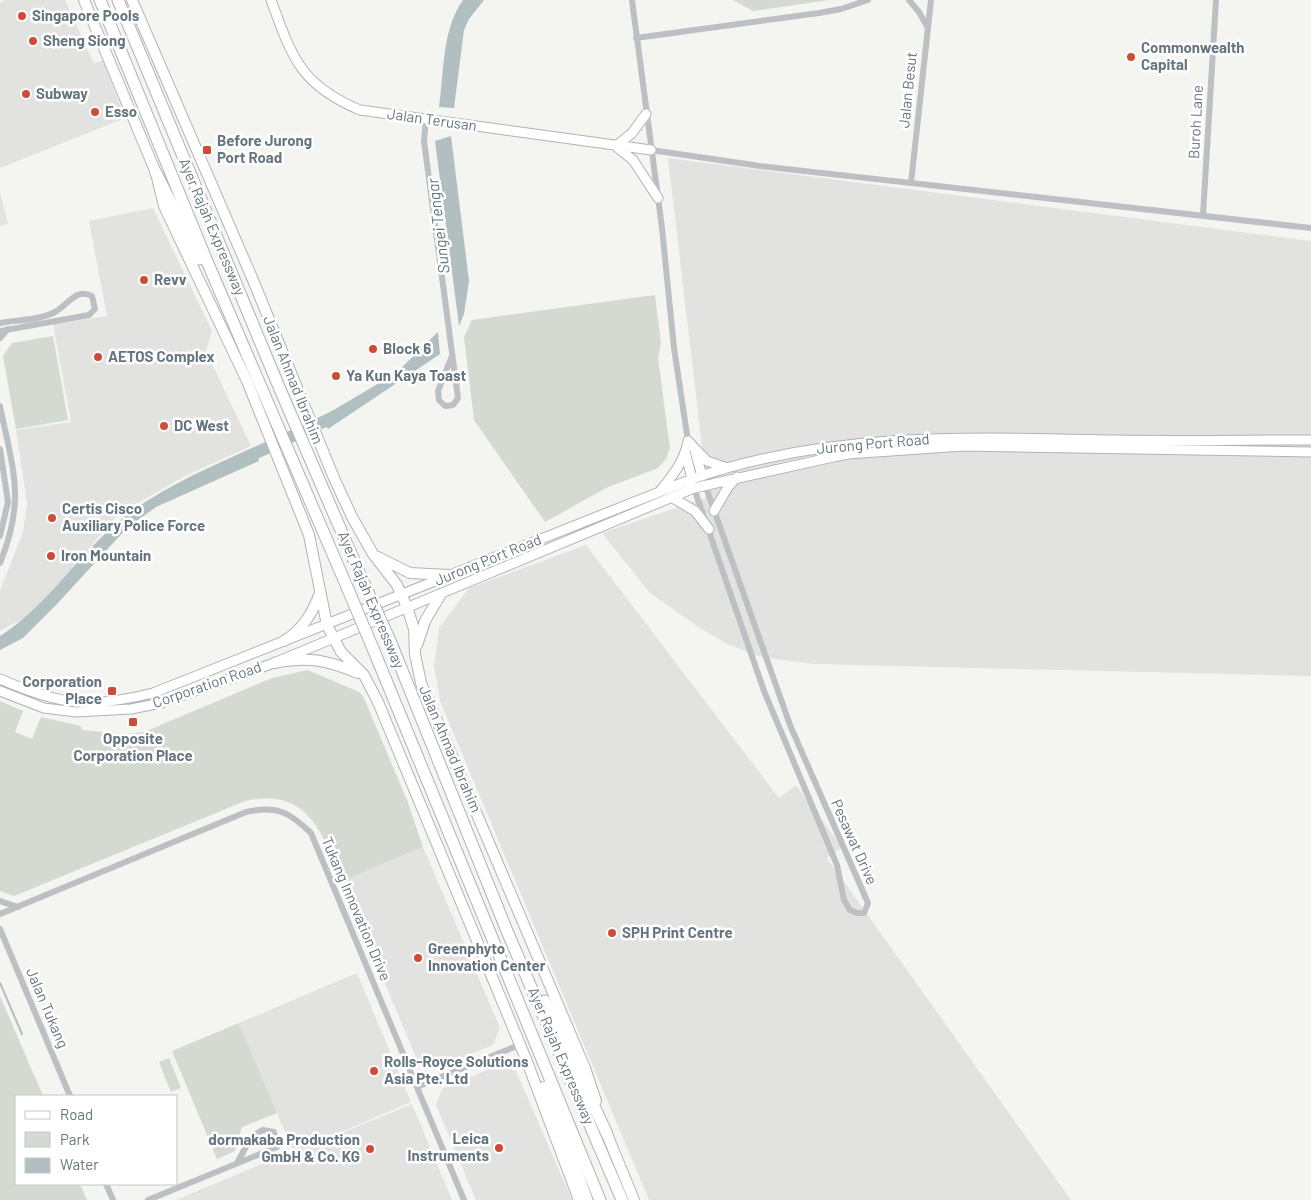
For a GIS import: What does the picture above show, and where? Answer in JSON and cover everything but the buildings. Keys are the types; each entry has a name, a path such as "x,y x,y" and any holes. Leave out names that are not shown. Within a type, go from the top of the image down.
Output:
{"highway":[{"name":"Ayer Rajah Expressway","path":"100,0 211,271 374,651 600,1200"},
{"name":"Ayer Rajah Expressway","path":"118,0 305,448 391,643 507,931 622,1200"},
{"path":"156,173 202,265 211,271"},
{"path":"532,987 542,994 607,1134"},
{"path":"520,1009 546,1089 587,1200"}],"main road":[{"path":"84,0 156,173 164,206 247,381 309,535 327,625 341,652 364,675 378,702 520,1045 579,1200"},
{"name":"Jalan Ahmad Ibrahim","path":"132,0 352,517 373,554 389,572 407,607 414,629 415,654 421,683 585,1068 607,1134 634,1200"},
{"name":"Jalan Terusan","path":"271,0 289,48 304,74 322,90 360,110 651,150"},
{"path":"646,114 632,133 616,146 633,160 658,198"},
{"name":"Jurong Port Road","path":"401,595 660,492 703,480 727,468 765,458 848,444 964,437 1132,440 1311,440"},
{"path":"688,440 707,461 727,468"},
{"path":"688,440 686,455 693,483"},
{"name":"Jurong Port Road","path":"703,480 738,477 848,454 963,446 1311,452"},
{"path":"695,449 703,480"},
{"path":"660,492 676,472 686,455"},
{"path":"714,511 728,487 738,477"},
{"name":"Jurong Port Road","path":"407,607 671,497 693,483"},
{"path":"671,497 695,511 709,529"},
{"path":"373,554 410,573 450,575"},
{"path":"284,640 295,634 308,620 320,594"},
{"path":"415,654 424,624 441,594"},
{"name":"Corporation Road","path":"0,679 49,698 81,704 128,699 153,693 401,595"},
{"name":"Corporation Road","path":"0,691 40,707 60,710 93,712 161,704 274,663 407,607"},
{"path":"274,663 298,658 322,660 364,675"}],"street":[{"path":"632,0 658,198 674,348 688,440"},
{"path":"636,38 819,13 841,9 868,0"},
{"path":"909,0 919,12 928,28"},
{"path":"917,0 919,12"},
{"path":"925,0 930,11"},
{"name":"Jalan Besut","path":"911,183 931,0"},
{"name":"Buroh Lane","path":"1203,215 1216,0"},
{"path":"426,119 424,141 458,398 453,405 445,406 439,400 438,390 452,356"},
{"path":"651,150 760,166 1311,228"},
{"path":"0,331 89,315 95,309 92,296 88,294 73,296 61,309 48,315 1,322"},
{"path":"0,338 8,329"},
{"path":"0,406 15,477 16,503 11,532 0,563"},
{"path":"0,449 8,502 0,536"},
{"name":"Pesawat Drive","path":"693,483 764,691 837,866 844,900 850,910 864,913 868,902 790,725 703,480"},
{"name":"Tukang Innovation Drive","path":"0,914 246,812 262,808 277,810 294,817 311,833 464,1200"},
{"path":"0,901 18,907"},
{"name":"Jalan Tukang","path":"0,929 70,1095"},
{"path":"417,1086 520,1045"},
{"path":"148,1200 277,1147 274,1132 263,1130 252,1136 237,1163"},
{"path":"106,1185 112,1200"}],"shaded area":[{"path":"5,0 65,0 94,64 103,60 125,118 0,168 0,3"},
{"path":"668,158 1311,241 1311,676 814,664 761,657 729,645 700,628 650,593 602,533 708,497"},
{"path":"0,192 8,224 0,226"},
{"path":"153,208 212,331 206,351 251,446 185,476 117,515 43,604 33,613 0,631 0,591 23,532 27,503 16,430 71,422 53,324 107,316 89,221"},
{"path":"586,545 779,798 796,785 842,847 827,858 1071,1200 649,1200 440,701 434,665 439,628 469,588"},
{"path":"423,847 500,1028 493,1045 434,1069 418,1062 342,881"},
{"path":"357,973 411,1102 293,1153 412,1104 452,1200 176,1200 293,1151 239,1023"},
{"path":"499,1065 516,1071 572,1200 476,1200 436,1105 442,1089"}],"green space":[{"path":"733,0 829,0 753,11"},
{"path":"655,295 661,344 658,358 670,448 666,459 658,468 606,488 545,522 474,420 464,337 472,320"},
{"path":"53,336 68,420 16,429 3,356 12,343"},
{"path":"308,670 359,692 363,696 407,800 423,847 342,881 319,830 310,817 298,807 284,801 266,798 245,801 14,896 0,891 0,701 23,711 15,732 32,739 41,717 81,726 82,730 124,734 144,732 272,678"},
{"path":"0,996 43,1095 15,1095 15,1185 80,1185 87,1200 0,1200"},
{"path":"239,1023 277,1113 242,1127 235,1151 217,1159 172,1051"},
{"path":"169,1058 181,1088 171,1092 159,1062"}],"water":[{"path":"463,0 484,0 469,19 464,30 454,108 439,107 447,37 456,11"},
{"path":"451,136 469,281 464,314 459,326 435,141"},
{"path":"438,332 440,354 328,429 322,417 396,373"},
{"path":"254,447 259,461 156,507 127,528 23,638 0,650 0,636 16,625 44,600 95,543 125,516 178,483"}],"waterway":[{"path":"241,460 338,415"},
{"path":"0,983 22,1034"}],"place":[{"name":"Singapore Pools","path":"22,16"},
{"name":"Sheng Siong","path":"33,41"},
{"name":"Commonwealth Capital","path":"1131,57"},
{"name":"Subway","path":"26,94"},
{"name":"Esso","path":"95,112"},
{"name":"Before Jurong Port Road","path":"207,150"},
{"name":"Revv","path":"144,280"},
{"name":"Block 6","path":"373,349"},
{"name":"AETOS Complex","path":"98,357"},
{"name":"Ya Kun Kaya Toast","path":"336,376"},
{"name":"DC West","path":"164,426"},
{"name":"Certis Cisco Auxiliary Police Force","path":"52,518"},
{"name":"Iron Mountain","path":"51,556"},
{"name":"Corporation Place","path":"112,691"},
{"name":"Opposite Corporation Place","path":"133,722"},
{"name":"SPH Print Centre","path":"612,933"},
{"name":"Greenphyto Innovation Center","path":"418,958"},
{"name":"Rolls-Royce Solutions Asia Pte. Ltd","path":"374,1071"},
{"name":"Leica Instruments","path":"499,1148"},
{"name":"dormakaba Production GmbH & Co. KG","path":"370,1149"}],"water label":[{"name":"Sungei Tengar","path":"438,226"}]}
